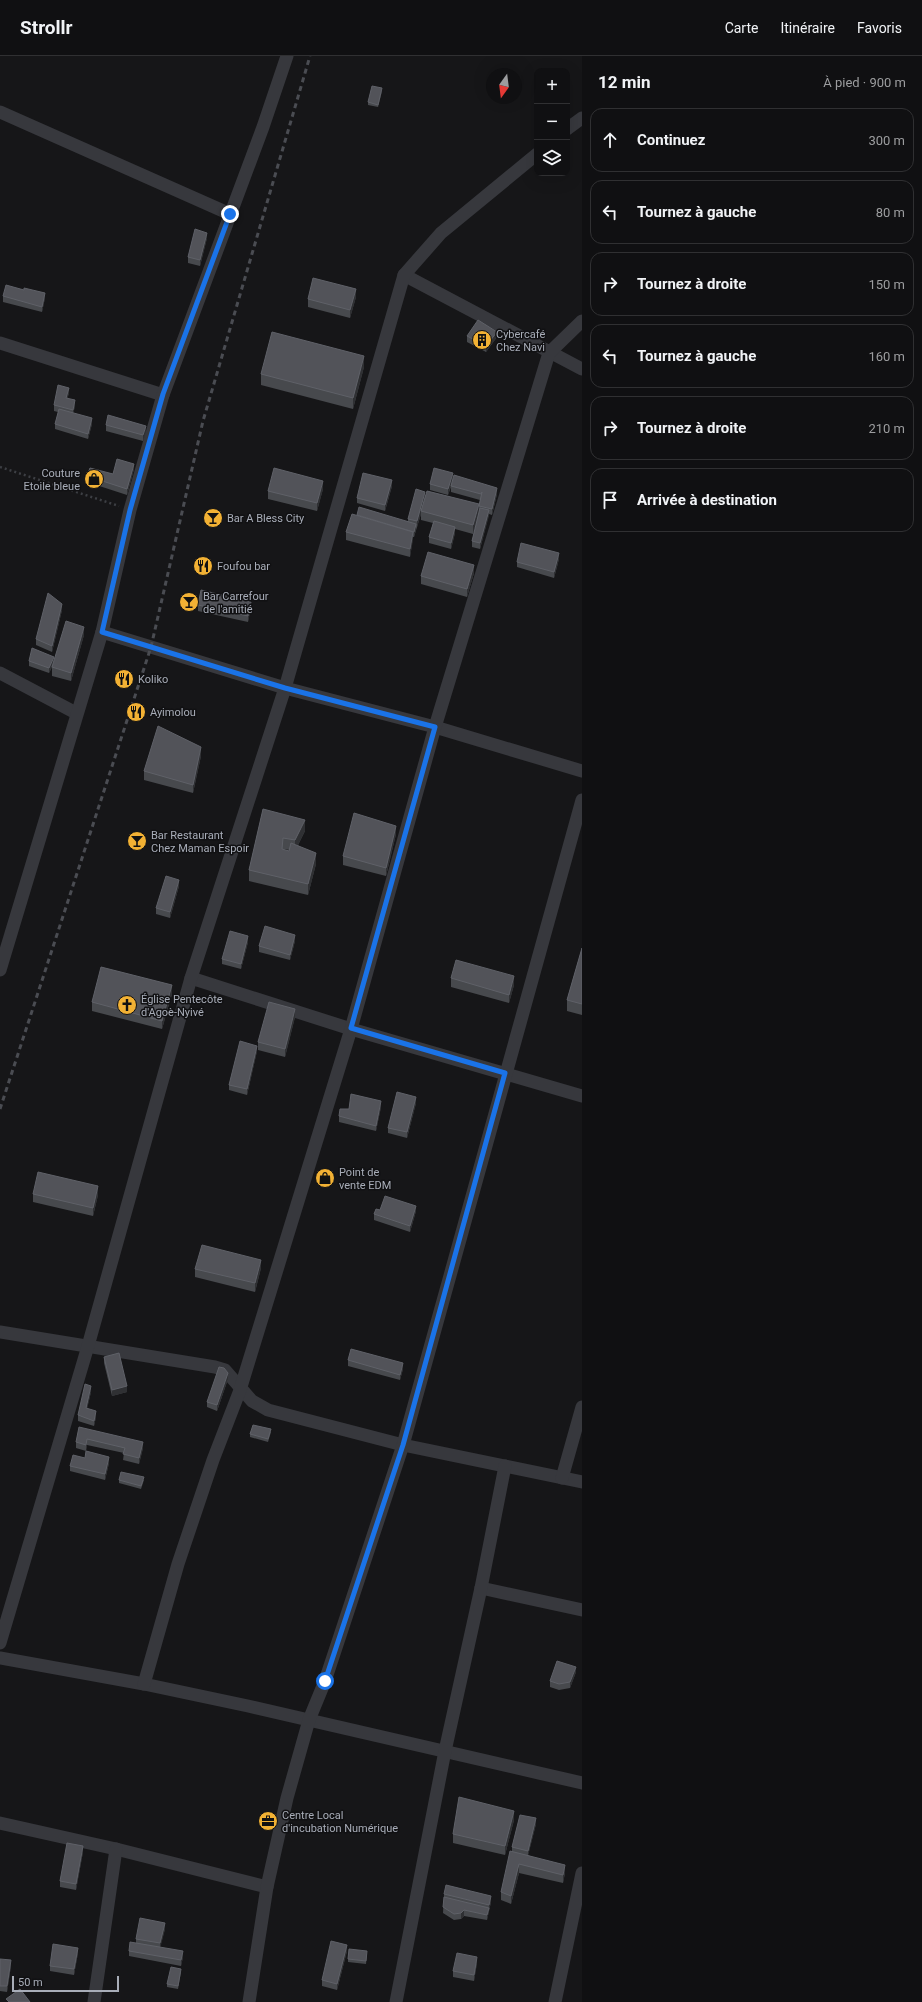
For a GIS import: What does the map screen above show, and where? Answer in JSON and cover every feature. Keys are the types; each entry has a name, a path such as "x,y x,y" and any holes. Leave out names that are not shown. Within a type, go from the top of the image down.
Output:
{"street":[{"path":"0,970 76,713 102,632 130,510 163,394 263,127 287,56"},
{"path":"0,112 230,214"},
{"path":"570,127 582,118"},
{"path":"0,1643 88,1346 191,978 285,688 404,275 441,233 534,156"},
{"path":"404,275 582,370"},
{"path":"144,1684 181,1557 213,1460 240,1390 351,1028 435,727 549,353 582,321"},
{"path":"0,343 163,394"},
{"path":"102,632 285,688 435,727 582,771"},
{"path":"0,673 76,713"},
{"path":"249,2002 267,1887 287,1798 309,1720 325,1681 403,1445 582,800"},
{"path":"191,978 351,1028 582,1096"},
{"path":"0,1332 216,1367 225,1370 240,1390 252,1401 268,1410 403,1445 582,1482"},
{"path":"562,1478 582,1407"},
{"path":"396,2002 445,1751 481,1588 505,1466"},
{"path":"481,1588 582,1610"},
{"path":"0,1658 144,1684 309,1720 582,1783"},
{"path":"0,1823 116,1849 267,1887"},
{"path":"94,2002 116,1849"},
{"path":"555,2002 582,1873"}],"path":[{"path":"0,467 130,510"}],"building":[{"path":"372,86 382,88 378,105 368,102"},
{"path":"195,229 207,233 200,260 188,257"},
{"path":"313,278 356,289 350,310 308,299"},
{"path":"6,285 24,290 24,288 45,293 42,307 3,296"},
{"name":"Cybercafé Chez Navi","path":"478,320 497,332 486,346 467,336"},
{"path":"272,332 364,356 353,398 261,374"},
{"path":"58,385 69,388 66,398 75,400 73,410 54,405"},
{"path":"59,409 92,418 88,434 55,424"},
{"path":"108,415 146,426 143,435 106,425"},
{"path":"117,459 134,464 127,489 87,476 90,468 113,474"},
{"path":"274,468 323,481 317,503 268,491"},
{"path":"434,468 453,473 448,489 430,484"},
{"path":"363,473 392,480 385,505 357,498"},
{"path":"454,475 497,488 492,509 479,506 482,492 481,494 451,486"},
{"path":"416,489 425,492 417,521 408,519"},
{"path":"427,491 479,504 473,525 421,511"},
{"path":"359,507 416,524 414,532 357,515"},
{"path":"480,508 489,510 480,543 472,541"},
{"path":"352,514 413,532 410,549 346,532"},
{"path":"434,521 455,527 451,543 429,537"},
{"path":"521,543 559,553 554,572 517,562"},
{"path":"428,552 474,565 467,589 421,576"},
{"path":"201,590 251,602 248,616 198,605"},
{"path":"48,593 62,604 52,646 36,639"},
{"path":"66,621 84,627 71,673 52,667"},
{"path":"32,648 54,657 49,668 29,661"},
{"path":"158,726 201,747 193,785 144,771"},
{"path":"263,809 305,820 295,840 283,838 282,849 289,851 291,843 316,853 308,884 249,870"},
{"path":"354,813 396,826 386,868 343,856"},
{"path":"166,876 179,880 170,912 156,908"},
{"path":"265,926 295,935 290,955 259,946"},
{"path":"230,931 248,936 241,964 222,959"},
{"path":"582,948 582,1004 567,1000"},
{"path":"456,960 514,976 509,995 451,978"},
{"path":"101,967 172,985 162,1021 92,1002"},
{"path":"269,1002 295,1009 285,1049 258,1042"},
{"path":"240,1041 257,1046 247,1089 229,1085"},
{"path":"397,1092 416,1097 407,1132 388,1128"},
{"path":"351,1094 381,1101 376,1126 339,1116 340,1109 349,1109"},
{"path":"38,1172 98,1186 93,1208 33,1194"},
{"path":"385,1196 416,1206 410,1226 374,1214 376,1209 380,1210"},
{"path":"202,1245 261,1260 255,1283 195,1269"},
{"path":"351,1349 403,1363 400,1375 348,1360"},
{"path":"119,1353 127,1386 112,1390 104,1357"},
{"path":"219,1367 224,1368 228,1373 217,1405 207,1402"},
{"path":"85,1384 91,1386 86,1408 96,1411 94,1421 78,1415"},
{"path":"253,1425 271,1429 268,1439 250,1434"},
{"path":"79,1427 143,1442 139,1458 123,1454 125,1448 87,1439 86,1445 76,1442"},
{"path":"86,1451 109,1457 105,1474 70,1466 73,1455 85,1458"},
{"path":"121,1472 144,1477 141,1486 119,1480"},
{"path":"557,1661 576,1667 570,1682 559,1684 550,1681"},
{"path":"459,1797 514,1811 505,1846 453,1834"},
{"path":"520,1815 536,1818 528,1851 512,1847"},
{"path":"67,1843 83,1846 76,1884 60,1881"},
{"path":"510,1851 565,1865 563,1875 519,1864 511,1896 501,1892"},
{"path":"446,1885 491,1896 489,1905 444,1894"},
{"path":"444,1897 489,1908 487,1915 464,1910 461,1913 454,1914 443,1907"},
{"path":"140,1918 165,1923 160,1943 136,1939"},
{"path":"331,1941 347,1945 337,1984 322,1980"},
{"path":"130,1942 183,1951 181,1960 129,1951"},
{"path":"53,1944 78,1948 74,1969 50,1966"},
{"path":"349,1949 367,1951 366,1961 348,1959"},
{"path":"457,1953 477,1957 474,1975 453,1971"},
{"path":"0,1959 11,1960 7,1986 0,1986"},
{"path":"171,1967 181,1969 178,1986 167,1984"},
{"path":"20,1989 30,2002 9,2002 6,1999"}],"railway":[{"path":"0,1109 151,647 203,421 310,56"}],"place":[{"name":"Cybercafé Chez Navi","path":"482,340"},
{"name":"Couture Etoile bleue","path":"94,479"},
{"name":"Bar A Bless City","path":"213,518"},
{"name":"Foufou bar","path":"203,566"},
{"name":"Bar Carrefour de l'amitié","path":"189,602"},
{"name":"Koliko","path":"124,679"},
{"name":"Ayimolou","path":"136,712"},
{"name":"Bar Restaurant Chez Maman Espoir","path":"137,841"},
{"name":"Église Pentecôte d'Agoè-Nyivé","path":"127,1005"},
{"name":"Point de vente EDM","path":"325,1178"},
{"name":"Centre Local d'incubation Numérique","path":"268,1821"}],"route":[{"path":"230,214 163,394 130,510 102,632 285,688 435,727 351,1028 505,1073 403,1445 325,1681"}]}
